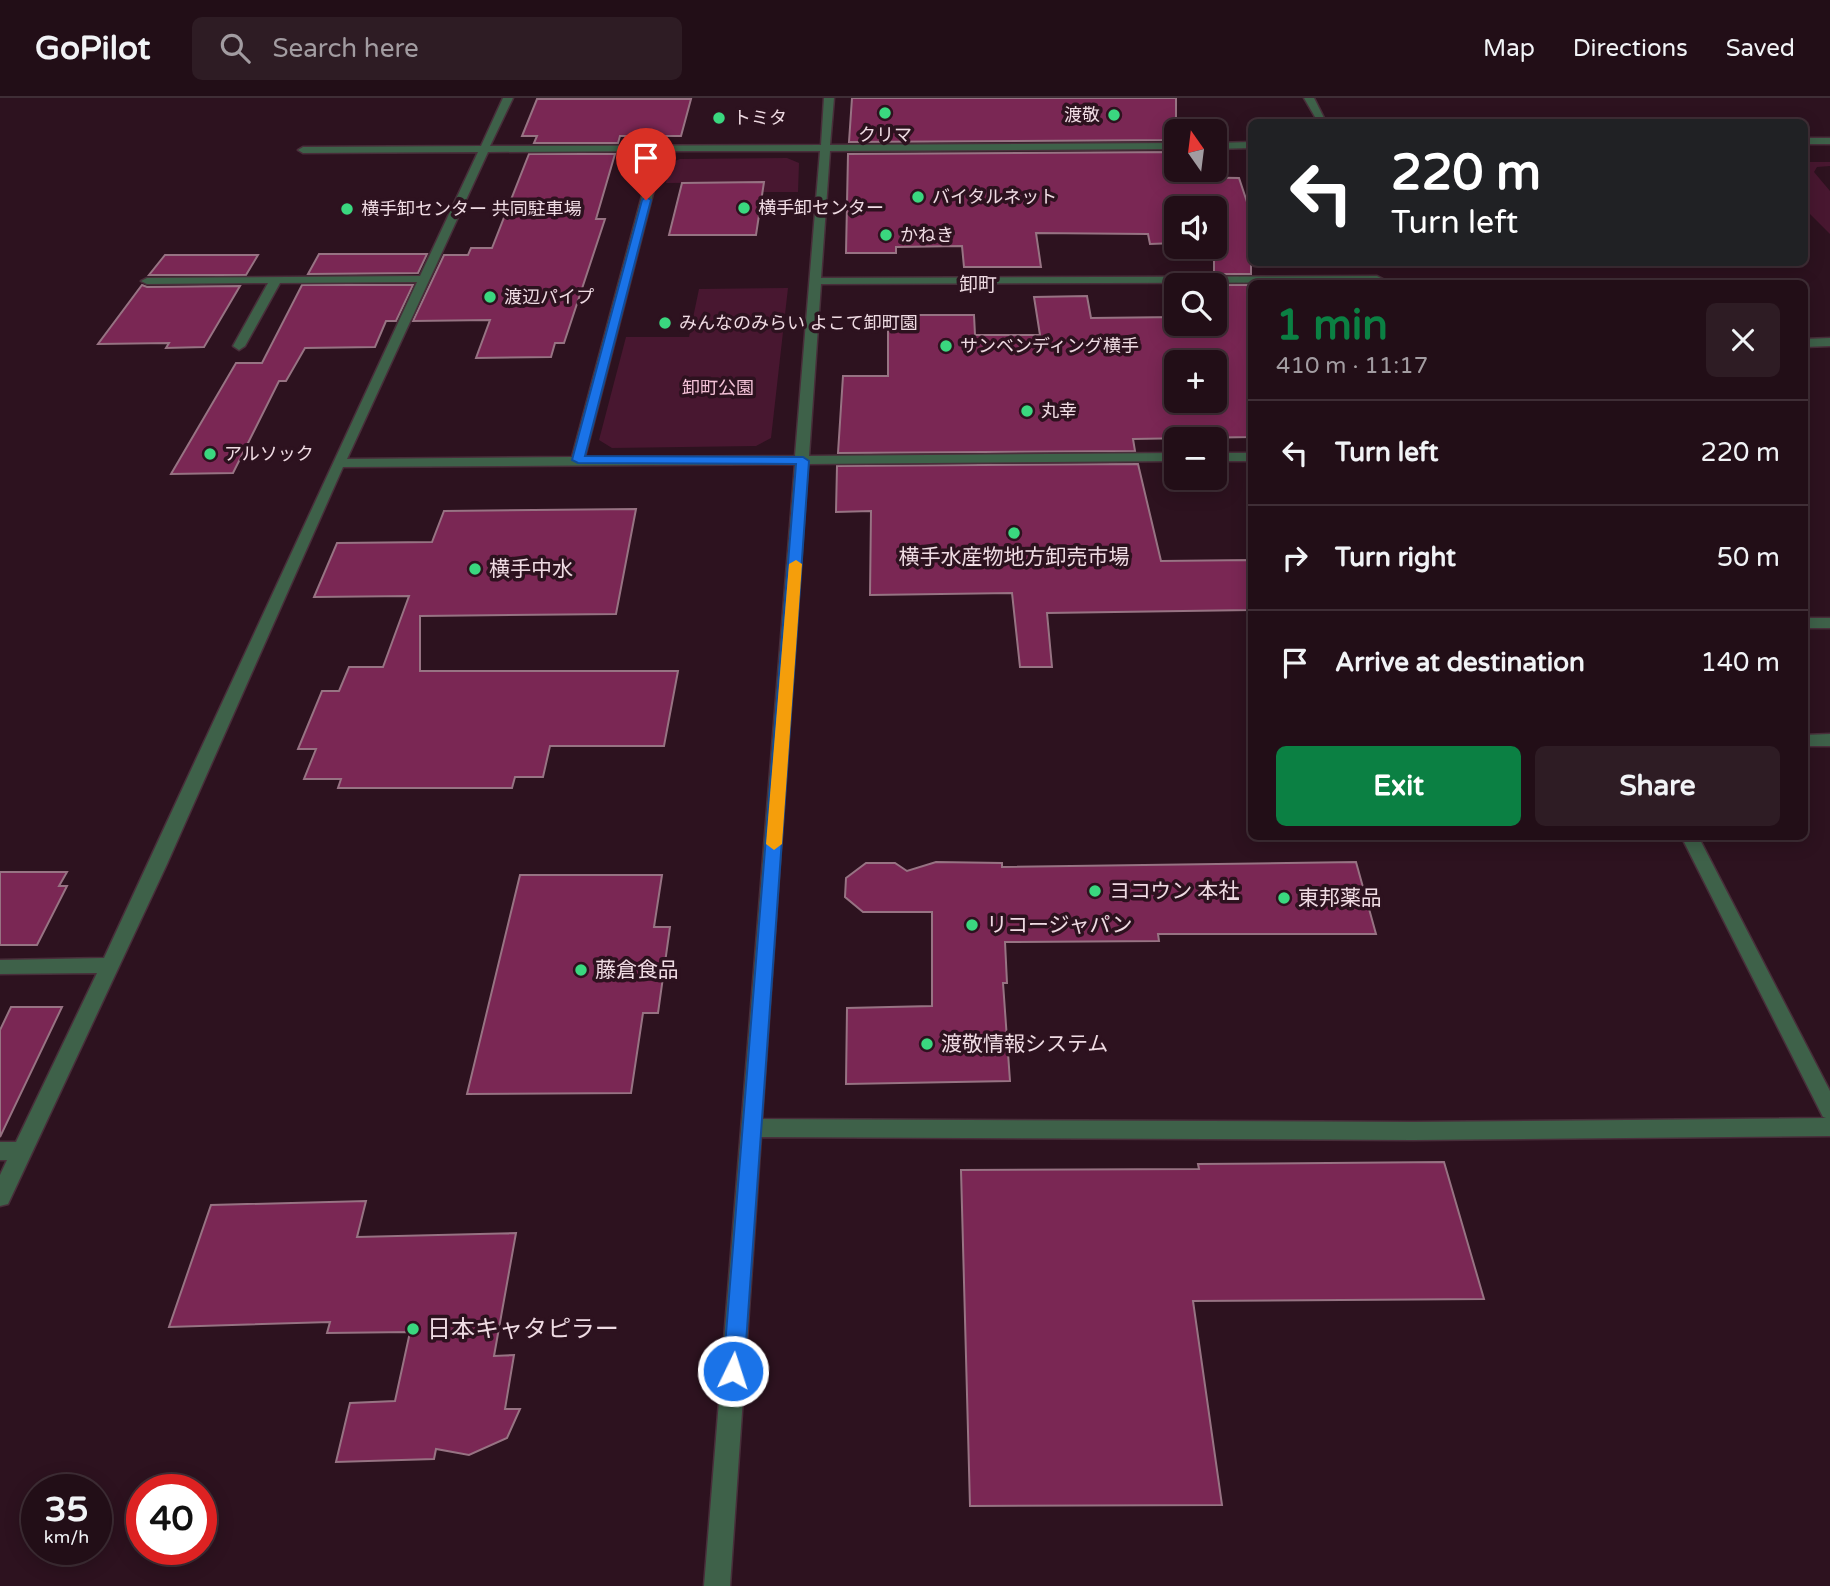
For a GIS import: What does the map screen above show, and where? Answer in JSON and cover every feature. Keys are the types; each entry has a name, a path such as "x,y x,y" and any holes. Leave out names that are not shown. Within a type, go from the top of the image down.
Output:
{"street":[{"path":"0,1197 10,1151 110,965 338,463 508,98"},
{"path":"716,1586 829,98"},
{"path":"1309,98 1320,119"},
{"path":"1808,141 1830,141"},
{"path":"1227,146 1248,145"},
{"path":"303,150 1164,146"},
{"path":"578,460 660,148"},
{"path":"147,281 423,279"},
{"path":"239,346 276,280"},
{"path":"814,281 1248,281"},
{"path":"1808,342 1830,342"},
{"path":"338,463 1164,457"},
{"path":"1227,457 1248,457"},
{"path":"1808,623 1830,623"},
{"path":"1808,741 1830,740"},
{"path":"1691,840 1830,1111"},
{"path":"0,967 110,965"},
{"path":"752,1128 1413,1130 1830,1126"}],"green space":[{"path":"787,158 799,163 798,192 762,192 763,182 666,183 670,163 680,159"},
{"path":"1808,162 1830,162 1830,166 1817,167 1814,172 1830,191 1830,234 1808,212"},
{"name":"卸町公園","path":"788,288 771,438 756,446 612,448 599,440 626,337 689,337 699,289"}],"building":[{"path":"852,98 1176,98 1176,119 1164,119 1164,140 849,142"},
{"path":"537,99 691,99 681,136 620,136 618,143 534,143 537,136 522,136"},
{"path":"1164,152 1164,182 1227,182 1227,178 1239,178 1248,205 1248,266 1251,266 1251,274 1214,273 1214,259 1227,259 1227,196 1164,196 1164,243 1150,244 1148,234 1036,233 1041,267 964,267 962,246 896,247 896,253 846,253 848,154"},
{"path":"529,154 615,154 596,219 605,219 564,343 555,343 551,357 476,358 490,320 413,321 444,255 468,255 471,248 492,248"},
{"name":"横手卸センター","path":"764,182 756,235 669,235 682,183"},
{"path":"319,254 427,254 418,273 308,274"},
{"path":"165,255 258,255 246,275 149,275"},
{"path":"142,285 240,286 204,347 166,348 169,343 98,344"},
{"path":"302,285 413,285 396,321 386,321 375,347 305,348 286,381 279,381 233,473 171,474 236,363 262,363"},
{"path":"1227,285 1248,285 1248,437 1227,437 1227,427 1164,427 1164,438 1133,439 1135,451 838,453 843,376 888,376 888,315 974,315 975,335 1040,335 1034,297 1087,296 1091,318 1164,317 1164,336 1227,336"},
{"path":"1138,464 1161,561 1248,560 1248,610 1047,613 1052,667 1020,667 1012,593 870,595 871,511 836,512 837,466"},
{"path":"636,509 616,614 420,616 420,671 678,671 664,746 550,746 543,777 515,777 512,788 338,788 341,779 304,779 316,749 298,749 322,691 339,691 349,667 383,667 409,596 314,597 337,543 432,542 444,511"},
{"path":"936,862 1002,863 1002,867 1356,862 1376,934 1158,934 1159,941 1005,942 1007,983 1003,983 1010,1081 846,1084 847,1008 932,1006 932,912 863,912 845,897 846,878 866,863 895,863 907,871"},
{"path":"0,872 67,872 59,886 67,886 37,945 0,945"},
{"name":"藤倉食品","path":"520,875 662,875 654,927 670,927 658,1013 643,1013 631,1093 467,1094"},
{"path":"11,1007 62,1007 0,1137 0,1030"},
{"path":"1444,1162 1484,1299 1193,1301 1222,1505 970,1506 961,1170 1199,1169 1198,1164"},
{"name":"日本キャタピラー","path":"366,1201 357,1237 516,1233 494,1356 514,1355 505,1409 520,1409 507,1438 469,1455 436,1449 434,1459 336,1462 350,1403 395,1401 410,1332 327,1333 330,1322 169,1327 211,1205"}],"slow traffic":[{"path":"774,844 796,564"}],"place":[{"name":"クリマ","path":"885,113"},
{"name":"渡敬","path":"1114,115"},
{"name":"トミタ","path":"719,118"},
{"name":"バイタルネット","path":"918,197"},
{"name":"横手卸センター","path":"744,208"},
{"name":"横手卸センター 共同駐車場","path":"347,209"},
{"name":"かねき","path":"886,235"},
{"name":"渡辺パイプ","path":"490,297"},
{"name":"みんなのみらい よこて卸町園","path":"665,323"},
{"name":"サンベンディング横手","path":"946,346"},
{"name":"丸幸","path":"1027,411"},
{"name":"アルソック","path":"210,454"},
{"name":"横手水産物地方卸売市場","path":"1014,533"},
{"name":"横手中水","path":"475,569"},
{"name":"ヨコウン 本社","path":"1095,891"},
{"name":"東邦薬品","path":"1284,898"},
{"name":"リコージャパン","path":"972,925"},
{"name":"藤倉食品","path":"581,970"},
{"name":"渡敬情報システム","path":"927,1044"},
{"name":"日本キャタピラー","path":"413,1329"}],"district":[{"name":"卸町","path":"978,284"}],"route":[{"path":"646,200 578,460 803,461 733,1371"}]}
